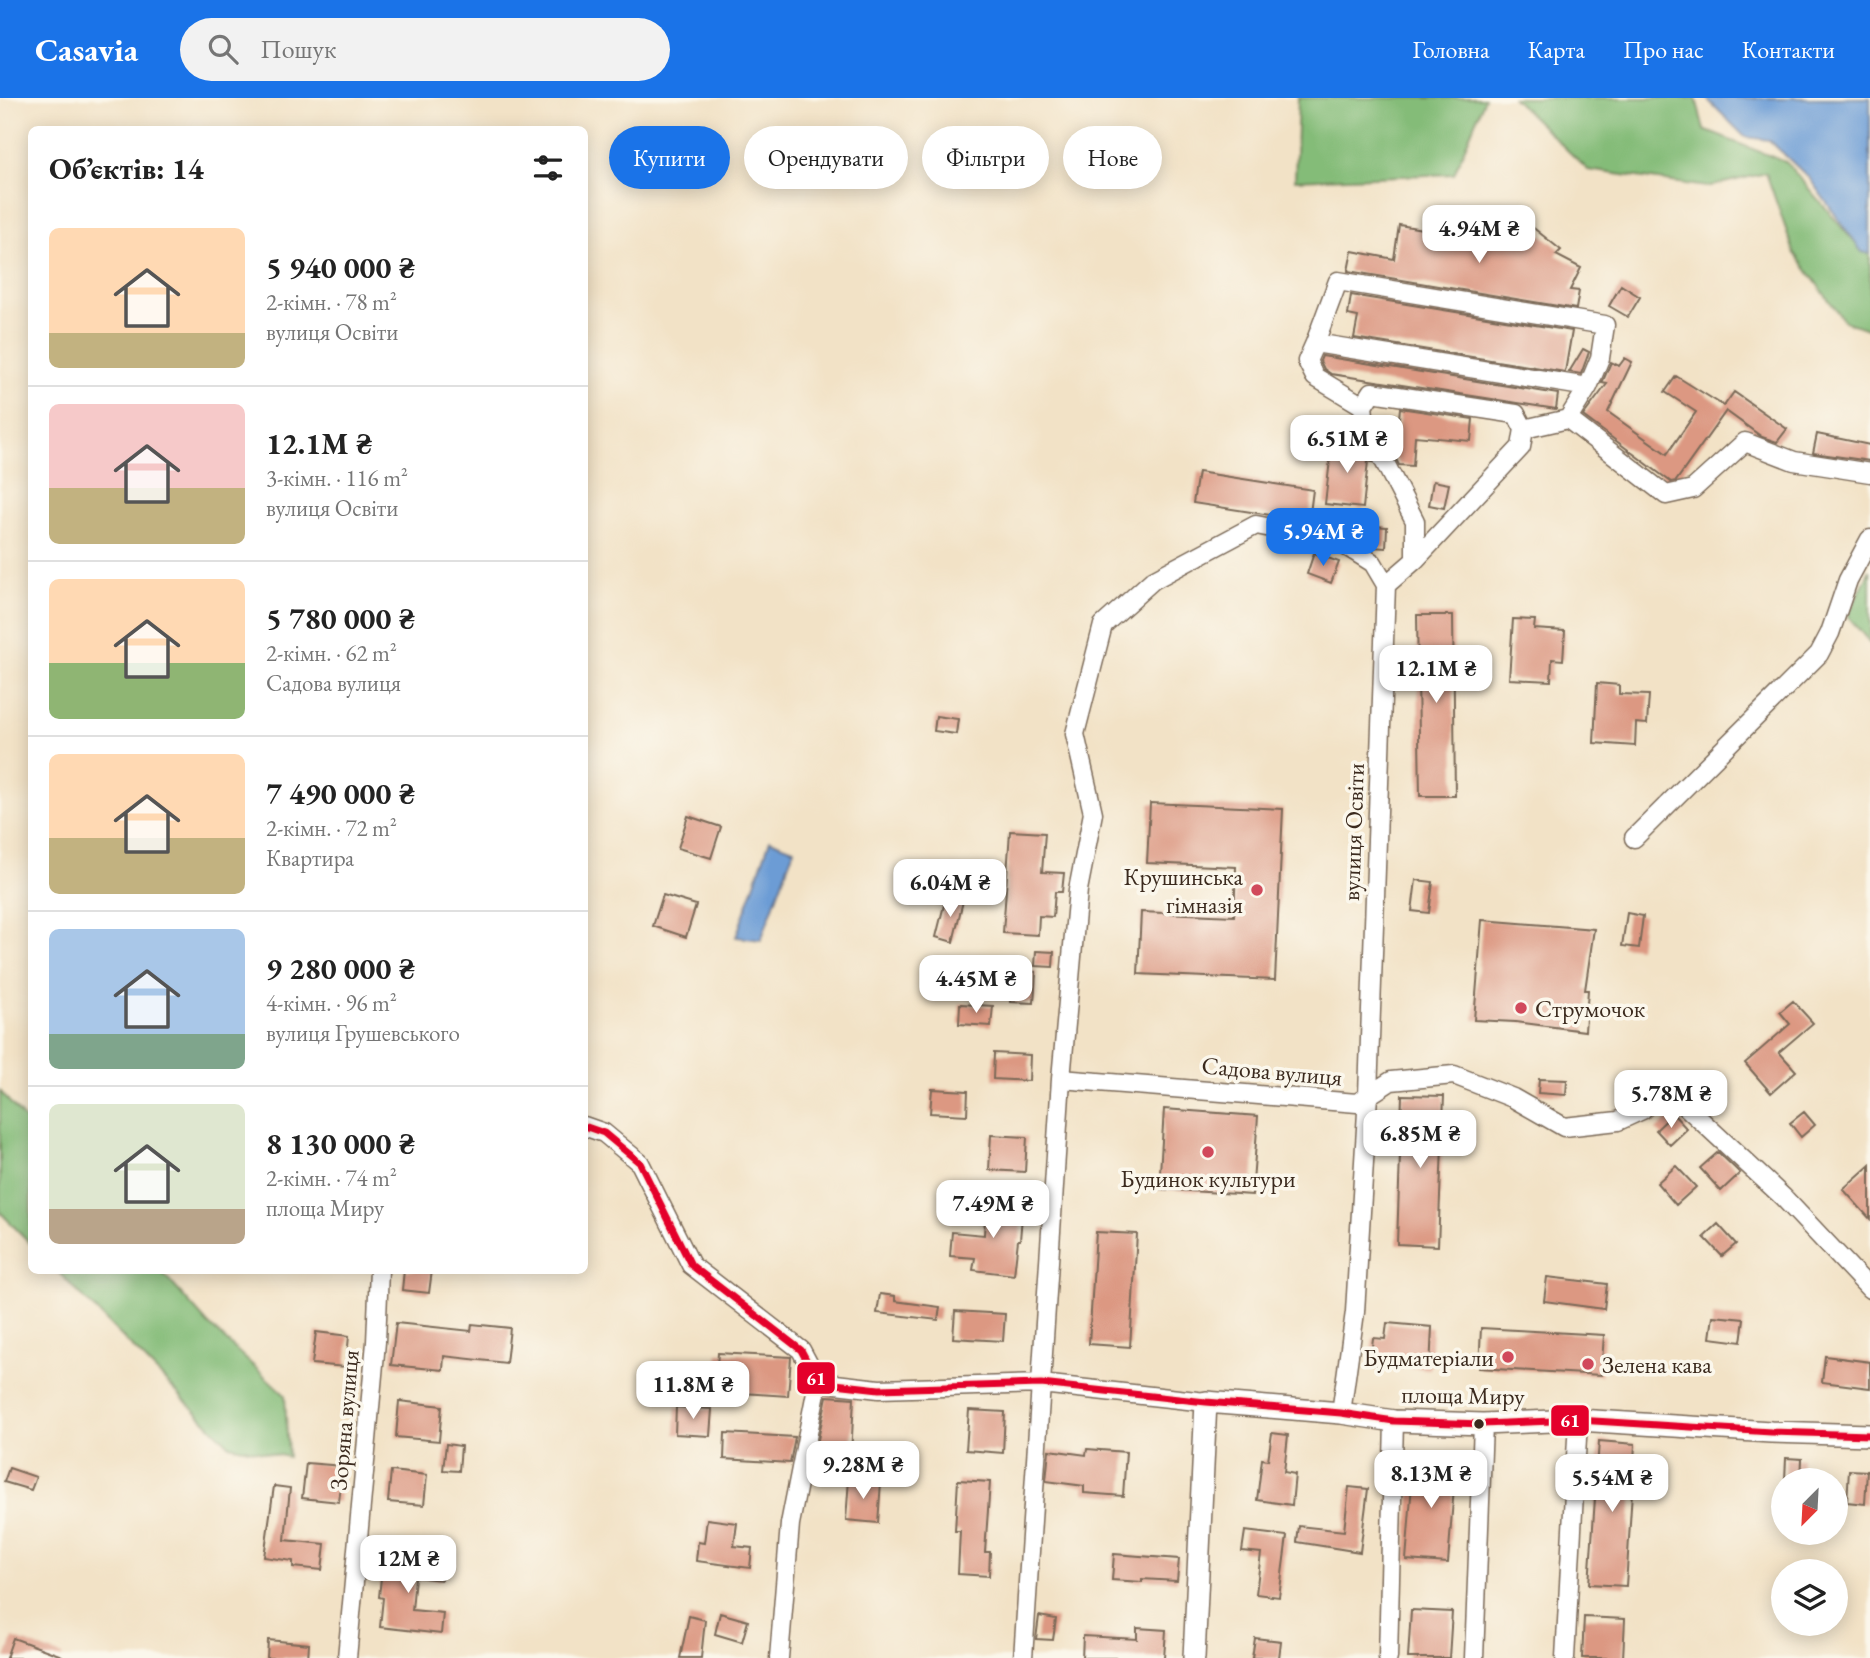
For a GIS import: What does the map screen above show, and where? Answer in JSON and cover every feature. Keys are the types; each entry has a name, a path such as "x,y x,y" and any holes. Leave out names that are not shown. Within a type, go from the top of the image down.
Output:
{"street":[{"path":"1363,407 1315,377 1307,361 1338,281 1605,325 1600,358 1588,387 1568,419 1524,429"},
{"path":"1315,342 1588,387"},
{"path":"1023,1658 1061,1079 1079,890 1093,813 1075,734 1103,625 1153,580 1256,525 1338,541 1373,563 1386,585 1415,560 1521,447 1524,429 1516,414 1372,393 1363,407 1365,424 1415,521 1415,560"},
{"path":"1568,419 1666,495 1693,489 1745,442 1794,461 1870,473"},
{"path":"1634,838 1819,654 1830,633 1848,580 1870,539"},
{"name":"вулиця Освіти","path":"1341,1413 1355,1312 1368,1095 1386,585"},
{"name":"Садова вулиця","path":"1061,1079 1357,1103 1391,1081 1454,1075 1513,1098 1564,1127 1618,1121 1642,1110 1665,1087 1783,1197 1870,1289"},
{"path":"588,1127 604,1133 640,1163 691,1265 801,1350 818,1382 790,1524 779,1658"},
{"name":"Зоряна вулиця","path":"347,1658 376,1342 379,1274"},
{"path":"818,1382 879,1389 1041,1384 1206,1402 1194,1658"},
{"name":"площа Миру","path":"1206,1402 1341,1413 1394,1421 1483,1424 1578,1420 1870,1435"},
{"path":"1565,1658 1578,1420"},
{"path":"1388,1658 1394,1421"},
{"path":"1474,1658 1483,1424"}],"green space":[{"path":"1298,98 1485,98 1454,174 1295,180"},
{"path":"1513,98 1696,98 1704,130 1786,162 1862,251 1870,254 1870,330 1844,321 1794,252 1766,173 1707,187 1588,170"},
{"path":"1870,570 1870,643 1848,616"},
{"path":"0,1091 28,1124 28,1241 0,1212"},
{"path":"60,1274 164,1274 208,1324 285,1395 288,1457 229,1445"}],"water":[{"path":"1706,98 1870,98 1870,254 1862,252 1809,178 1769,140 1745,137"},
{"path":"770,840 794,849 761,940 736,937"}],"building":[{"path":"1521,218 1561,250 1556,255 1581,268 1570,290 1579,291 1576,309 1348,271 1352,251 1394,259 1399,225 1503,243"},
{"path":"1621,285 1640,297 1628,317 1609,306"},
{"path":"1351,295 1572,331 1565,372 1354,338 1358,317 1348,315"},
{"path":"1583,349 1589,352 1581,374 1569,372"},
{"path":"1322,356 1558,394 1556,409 1331,374 1324,369 1320,361"},
{"path":"1625,358 1632,362 1608,412 1667,454 1696,412 1665,392 1676,376 1724,406 1734,392 1787,429 1777,442 1762,437 1726,411 1676,481 1671,482 1583,416 1607,384 1602,383 1611,362 1619,366"},
{"path":"1400,408 1473,419 1471,441 1415,436 1413,466 1399,465 1390,448 1396,448"},
{"path":"1817,434 1870,445 1870,461 1813,453"},
{"path":"1332,442 1363,445 1372,462 1368,461 1363,508 1325,504"},
{"path":"1198,472 1313,490 1309,521 1193,503"},
{"path":"1433,481 1449,484 1444,508 1429,505"},
{"path":"1373,526 1387,527 1386,548 1372,547"},
{"path":"1314,553 1339,562 1331,583 1307,574"},
{"path":"1417,615 1453,615 1455,796 1420,796"},
{"path":"1513,619 1535,620 1534,629 1565,631 1563,660 1552,659 1551,681 1509,679"},
{"path":"1597,683 1619,685 1619,694 1649,695 1647,724 1636,723 1635,746 1594,743"},
{"path":"936,716 958,719 956,734 934,731"},
{"name":"Крушинська гімназія","path":"1150,803 1283,809 1275,980 1138,974 1141,912 1234,916 1236,867 1147,863"},
{"path":"688,816 721,827 711,858 678,848"},
{"path":"1010,831 1045,833 1042,872 1064,873 1062,892 1055,892 1053,917 1039,916 1038,935 1003,933"},
{"path":"1416,880 1433,882 1429,913 1412,911"},
{"path":"663,895 696,905 686,937 653,926"},
{"path":"946,897 963,901 953,942 936,937"},
{"path":"1627,913 1643,916 1639,948 1622,946"},
{"path":"1482,920 1594,929 1585,990 1588,990 1585,1031 1516,1022 1474,1020"},
{"path":"1036,951 1054,952 1053,967 1035,966"},
{"path":"1013,970 1036,972 1034,1003 1011,1002"},
{"path":"1793,1001 1813,1023 1779,1052 1796,1071 1771,1093 1745,1063 1790,1024 1780,1012"},
{"path":"960,1004 993,1006 991,1026 959,1024"},
{"path":"994,1053 1030,1055 1029,1081 993,1079"},
{"path":"1539,1079 1567,1080 1566,1095 1538,1093"},
{"path":"932,1089 968,1091 967,1115 930,1113"},
{"path":"1402,1095 1444,1096 1438,1246 1397,1244"},
{"name":"Будинок культури","path":"1164,1109 1258,1116 1252,1195 1159,1189"},
{"path":"1804,1112 1815,1125 1801,1137 1790,1123"},
{"path":"1673,1114 1687,1129 1670,1145 1656,1130"},
{"path":"991,1135 1027,1137 1025,1172 989,1170"},
{"path":"1718,1152 1740,1173 1721,1191 1700,1168"},
{"path":"1870,1165 1870,1219 1843,1189"},
{"path":"1676,1166 1696,1187 1676,1205 1657,1183"},
{"path":"986,1201 1023,1204 1014,1275 973,1270 975,1258 950,1256 952,1232 984,1235"},
{"path":"1718,1224 1736,1244 1722,1256 1704,1237"},
{"path":"1096,1232 1137,1234 1130,1347 1089,1344"},
{"path":"404,1274 431,1274 429,1293 402,1290"},
{"path":"1547,1277 1607,1284 1604,1309 1544,1301"},
{"path":"880,1294 895,1296 895,1301 940,1307 938,1320 877,1313"},
{"path":"955,1311 1005,1314 1003,1341 953,1338"},
{"path":"1713,1316 1744,1319 1741,1342 1710,1338"},
{"path":"396,1323 471,1331 472,1324 510,1328 506,1363 444,1356 443,1370 391,1365"},
{"path":"1387,1323 1432,1327 1430,1369 1370,1364 1373,1338 1385,1339"},
{"path":"1481,1328 1604,1335 1601,1375 1479,1368"},
{"path":"316,1332 349,1336 346,1367 312,1364"},
{"path":"718,1353 791,1357 788,1396 715,1391"},
{"path":"1825,1356 1870,1362 1870,1388 1822,1382"},
{"path":"827,1396 854,1398 851,1456 815,1454"},
{"path":"399,1401 442,1406 439,1441 396,1437"},
{"path":"676,1407 712,1409 710,1436 675,1434"},
{"path":"969,1410 1005,1412 1003,1453 966,1450"},
{"path":"725,1433 795,1437 790,1463 724,1459"},
{"path":"1272,1433 1288,1435 1284,1472 1295,1474 1292,1505 1257,1500 1262,1459 1268,1460"},
{"path":"1599,1441 1635,1444 1626,1586 1589,1584"},
{"path":"446,1444 461,1446 459,1471 443,1470"},
{"path":"1087,1449 1126,1452 1123,1496 1084,1493 1084,1486 1046,1481 1049,1450 1086,1455"},
{"path":"1414,1458 1456,1461 1448,1563 1406,1560"},
{"path":"1786,1458 1802,1459 1802,1468 1786,1468"},
{"path":"306,1463 343,1466 339,1502 302,1498"},
{"path":"9,1468 36,1477 31,1490 4,1482"},
{"path":"1849,1470 1867,1471 1865,1504 1848,1502"},
{"path":"391,1471 427,1475 424,1505 388,1502"},
{"path":"849,1479 881,1482 878,1523 846,1520"},
{"path":"958,1480 990,1482 985,1552 990,1552 989,1576 958,1574 960,1531 955,1531"},
{"path":"274,1486 290,1488 285,1540 325,1544 322,1570 293,1567 293,1561 264,1557"},
{"path":"1349,1487 1368,1489 1360,1552 1297,1542 1299,1526 1344,1531"},
{"path":"707,1519 737,1523 734,1546 752,1548 750,1568 696,1561 698,1542 704,1543"},
{"path":"1245,1531 1287,1536 1279,1597 1256,1594 1261,1553 1242,1551"},
{"path":"1114,1554 1179,1559 1177,1581 1112,1580"},
{"path":"427,1556 444,1557 441,1580 415,1577 412,1610 443,1613 441,1634 380,1627 383,1598 379,1597 383,1559 426,1563"},
{"path":"1411,1610 1452,1612 1449,1658 1408,1658"},
{"path":"720,1613 748,1621 742,1642 715,1634"},
{"path":"689,1616 705,1620 701,1658 680,1658"},
{"path":"1039,1616 1056,1619 1053,1640 1036,1639"},
{"path":"1584,1617 1625,1619 1623,1658 1582,1658"},
{"path":"1137,1628 1166,1630 1164,1658 1082,1658 1083,1636 1137,1639"},
{"path":"13,1638 62,1656 62,1658 6,1658"},
{"path":"1255,1638 1281,1641 1279,1658 1252,1658"},
{"path":"268,1640 309,1644 308,1658 267,1658"}],"transit line":[{"name":"61","path":"588,1127 604,1133 640,1163 691,1265 801,1350 818,1382 879,1389 1041,1384 1341,1413 1394,1421 1483,1424 1578,1420 1870,1435"}],"place":[{"name":"Крушинська гімназія","path":"1257,890"},
{"name":"Струмочок","path":"1521,1008"},
{"name":"Будинок культури","path":"1208,1152"},
{"name":"Будматеріали","path":"1508,1357"},
{"name":"Зелена кава","path":"1588,1364"}]}
